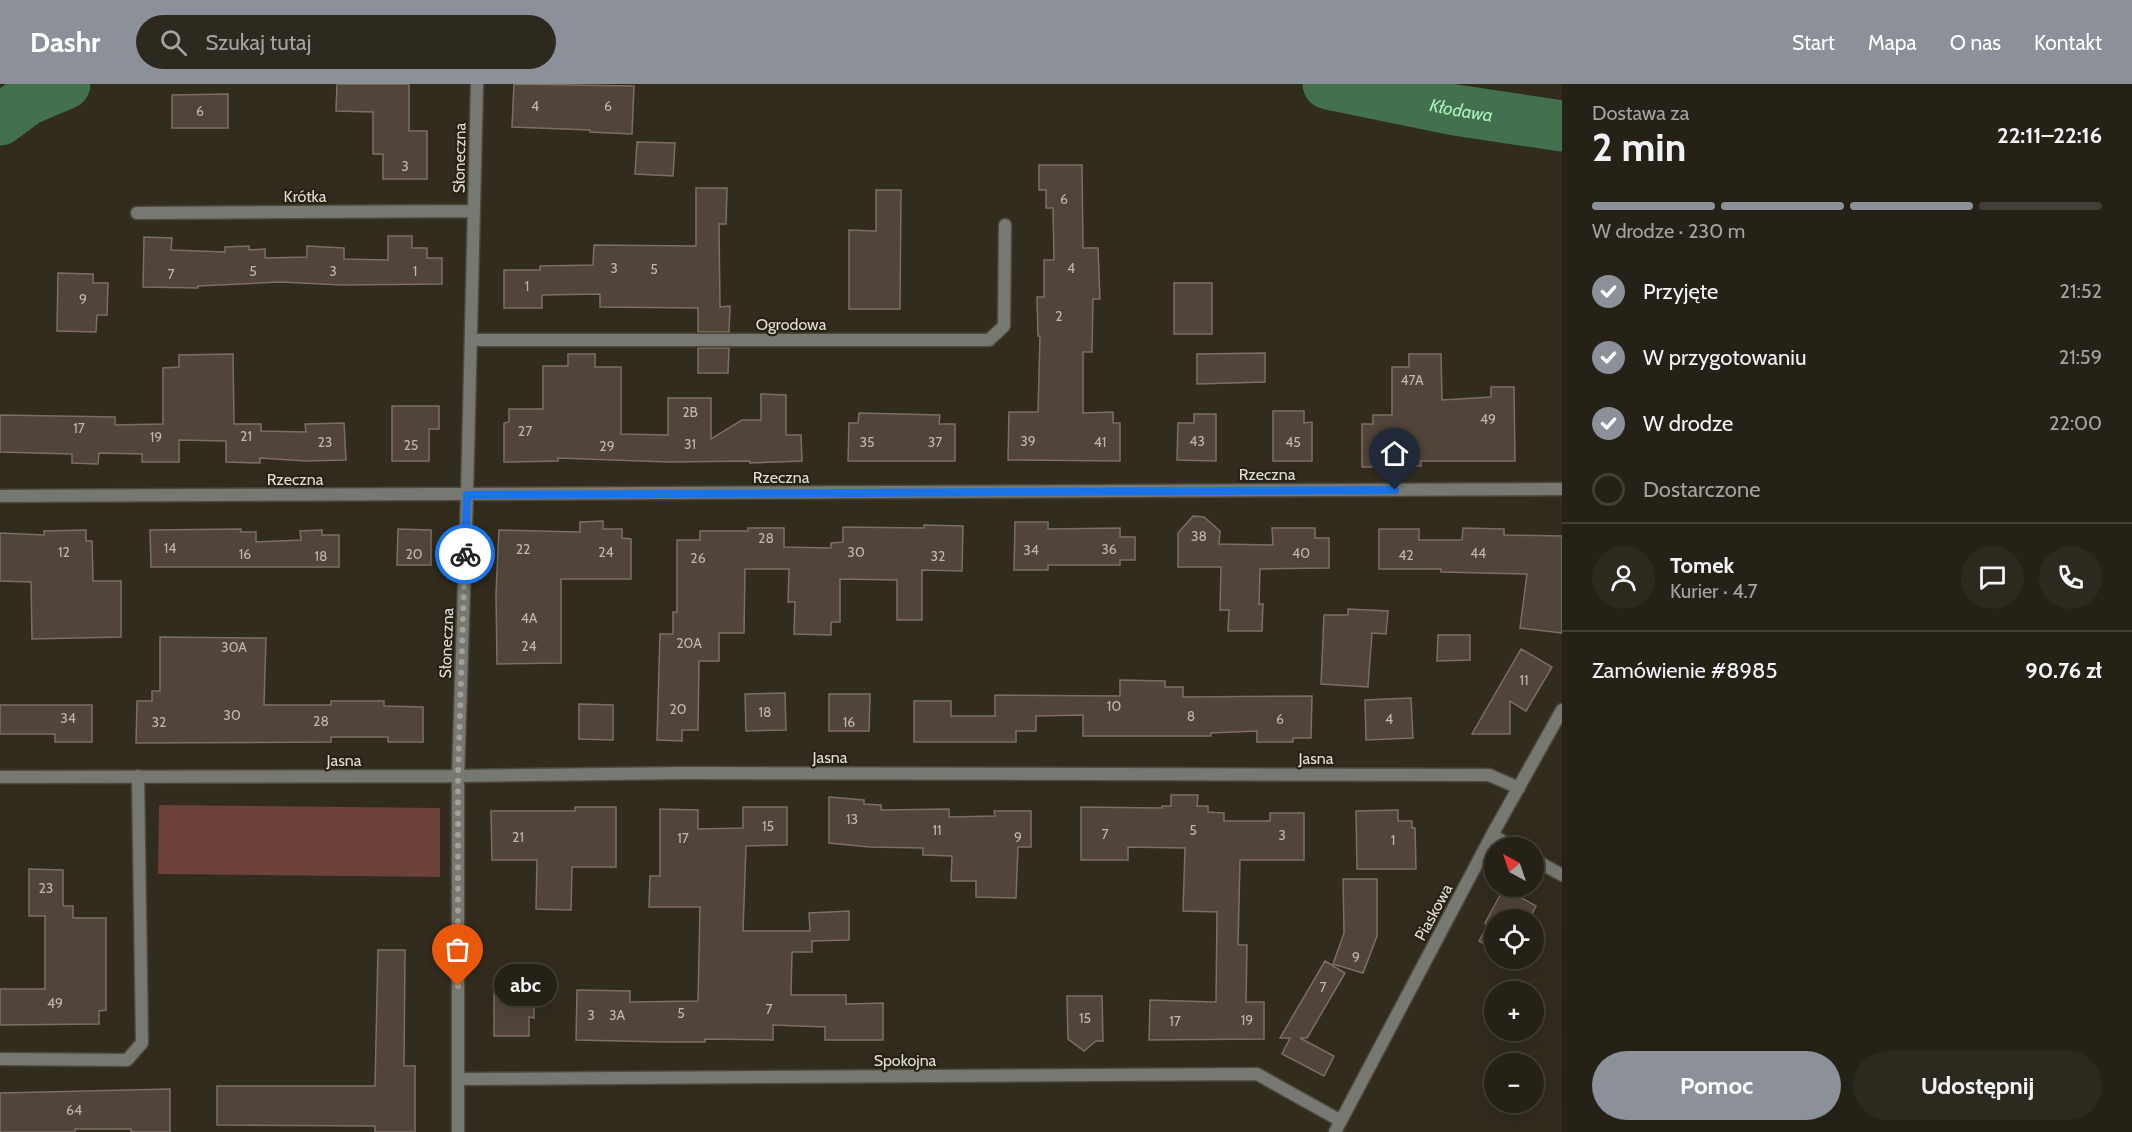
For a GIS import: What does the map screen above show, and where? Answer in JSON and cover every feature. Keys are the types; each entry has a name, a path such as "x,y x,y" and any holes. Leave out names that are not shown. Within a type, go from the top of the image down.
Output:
{"street":[{"name":"Słoneczna","path":"458,1132 458,776 477,84"},
{"name":"Krótka","path":"137,213 474,211"},
{"name":"Ogrodowa","path":"471,340 988,340 1004,326 1005,225"},
{"name":"Rzeczna","path":"0,496 1562,489"},
{"name":"Piaskowa","path":"1338,1126 1492,835 1562,710"},
{"name":"Jasna","path":"0,777 684,773 1489,775 1519,788"},
{"path":"0,1059 127,1060 142,1043 138,776"},
{"path":"1544,865 1562,875"},
{"name":"Spokojna","path":"458,1079 1257,1074 1338,1126"}],"shaded area":[{"path":"159,805 440,808 440,877 158,874"}],"building":[{"path":"337,84 409,84 409,131 427,131 427,179 383,179 383,154 373,154 373,112 336,111"},
{"path":"514,84 634,86 632,134 512,127"},
{"path":"228,94 228,128 172,128 172,95"},
{"path":"637,142 675,143 673,176 635,174"},
{"path":"1039,165 1082,165 1083,248 1098,248 1100,299 1093,299 1092,352 1083,352 1083,413 1113,412 1113,423 1120,423 1120,461 1008,460 1009,412 1038,412 1040,336 1038,336 1037,297 1044,297 1044,260 1054,260 1053,208 1046,208 1046,190 1039,190"},
{"path":"696,188 727,188 726,224 719,224 720,307 730,306 729,332 698,332 698,308 600,307 600,294 542,295 542,308 504,308 504,270 540,270 540,266 593,265 594,245 696,246"},
{"path":"876,190 901,190 900,309 849,309 849,230 876,231"},
{"path":"388,236 412,236 412,248 427,248 427,258 442,258 442,284 342,285 280,282 198,286 198,288 143,287 144,237 172,238 171,250 225,252 225,247 249,246 249,250 265,249 265,258 307,257 307,246 344,248 344,259 388,260"},
{"path":"58,273 93,274 93,283 108,283 107,315 97,315 96,332 57,331"},
{"path":"1174,283 1212,283 1212,334 1174,334"},
{"path":"698,348 729,348 728,373 698,373"},
{"path":"1265,353 1265,382 1197,384 1197,354"},
{"path":"233,354 234,424 261,424 261,431 306,432 305,424 344,423 346,460 306,461 260,458 260,463 226,462 226,441 179,440 179,462 142,462 142,454 99,453 98,464 72,463 72,454 0,452 0,415 115,417 115,425 163,424 163,368 179,367 179,355"},
{"path":"568,354 595,354 595,367 621,367 621,434 668,435 668,398 711,398 711,439 742,420 761,420 761,394 786,395 786,435 801,435 802,461 750,463 750,461 669,462 558,458 558,461 504,462 504,423 509,422 509,409 543,409 543,366 568,366"},
{"path":"1409,354 1441,354 1442,400 1491,397 1491,387 1514,387 1515,461 1421,461 1421,466 1362,467 1362,424 1373,424 1373,415 1392,415 1392,367 1409,367"},
{"path":"392,406 439,406 439,429 429,429 429,461 392,461"},
{"path":"1273,411 1304,411 1304,423 1312,422 1312,461 1273,461"},
{"path":"859,413 940,415 939,424 955,424 955,461 848,461 849,423 858,423"},
{"path":"1194,414 1216,414 1216,461 1177,460 1178,423 1194,423"},
{"path":"1193,516 1204,517 1220,531 1219,544 1273,545 1272,528 1315,528 1315,538 1329,538 1329,568 1260,569 1259,604 1263,604 1262,631 1228,631 1229,610 1220,610 1221,567 1178,567 1178,533"},
{"path":"603,521 603,529 622,529 622,538 631,539 631,579 561,579 561,663 497,664 496,593 499,530 580,532 580,522"},
{"path":"1015,522 1048,522 1048,529 1120,528 1120,537 1135,537 1135,560 1120,560 1120,565 1048,565 1048,570 1014,570"},
{"path":"924,525 963,526 962,571 922,570 922,620 897,620 897,580 840,579 840,622 831,622 831,635 794,634 795,602 788,602 789,569 745,569 744,633 719,633 719,661 699,661 698,730 682,730 682,741 657,740 660,634 673,634 673,612 677,612 677,540 700,540 700,531 784,528 784,547 831,548 831,543 843,542 843,527 924,528"},
{"path":"1463,528 1504,529 1504,535 1562,536 1562,633 1520,628 1527,574 1441,572 1441,569 1379,569 1379,529 1419,529 1419,540 1462,540"},
{"path":"241,529 241,532 256,532 256,542 301,540 300,531 322,530 322,535 339,535 339,567 151,567 150,530"},
{"path":"398,529 431,530 431,565 397,565"},
{"path":"86,530 86,541 92,541 93,581 121,581 121,637 32,639 31,582 0,581 0,533 44,535 44,531"},
{"path":"1348,609 1388,611 1386,634 1372,633 1368,687 1321,684 1324,615 1348,615"},
{"path":"1438,635 1470,635 1470,660 1437,661"},
{"path":"160,637 266,638 264,705 331,705 331,701 384,701 384,706 423,707 423,742 388,742 388,737 331,737 331,742 136,743 137,701 152,701 152,691 160,691"},
{"path":"1521,649 1552,667 1526,711 1510,701 1510,734 1472,734"},
{"path":"1120,680 1165,681 1165,687 1183,687 1183,697 1312,696 1311,738 1293,738 1293,742 1257,742 1257,731 1211,733 1211,736 1083,736 1083,715 1036,716 1036,731 1016,731 1016,742 914,742 914,701 951,701 951,716 995,716 995,695 1120,696"},
{"path":"785,693 786,730 746,731 745,694"},
{"path":"829,694 870,694 869,731 829,731"},
{"path":"1411,698 1413,738 1366,740 1365,700"},
{"path":"579,704 613,705 613,740 579,739"},
{"path":"0,705 92,705 92,742 55,742 55,734 0,734"},
{"path":"1171,795 1198,795 1197,806 1208,806 1208,812 1224,813 1224,821 1270,821 1270,813 1304,813 1304,860 1240,860 1238,945 1247,945 1246,1002 1264,1002 1264,1039 1149,1040 1150,1000 1216,1002 1217,912 1183,911 1185,848 1128,847 1128,860 1081,860 1081,807 1162,808 1162,806 1171,806"},
{"path":"829,797 864,800 864,804 881,805 881,810 949,809 949,817 995,816 994,811 1031,811 1031,847 1018,847 1016,898 976,897 976,881 951,881 952,856 923,855 923,848 870,847 829,843"},
{"path":"575,807 616,807 616,867 572,867 571,910 536,909 537,860 492,860 491,811 575,811"},
{"path":"743,807 787,807 787,845 746,846 743,931 810,931 809,913 849,911 849,940 812,941 812,952 792,952 791,995 846,995 846,1004 883,1003 883,1040 825,1040 825,1027 773,1025 773,1040 705,1039 705,1042 667,1042 576,1040 577,990 630,991 630,1002 698,1001 700,907 649,907 650,876 660,876 660,809 698,810 698,829 743,828"},
{"path":"1398,810 1398,821 1412,821 1412,828 1415,828 1416,869 1357,869 1356,811"},
{"path":"29,869 63,870 63,906 73,906 73,918 106,918 106,1010 99,1011 99,1024 0,1025 0,989 45,989 45,916 29,916"},
{"path":"1343,879 1377,879 1377,936 1363,973 1333,964 1344,933"},
{"path":"1499,897 1520,897 1536,906 1534,909 1493,909"},
{"path":"1484,932 1484,944 1479,941"},
{"path":"378,950 405,950 404,1066 415,1066 415,1132 375,1132 375,1126 217,1125 217,1086 375,1086"},
{"path":"1325,961 1345,973 1307,1038 1300,1038 1334,1056 1324,1076 1282,1054 1290,1038 1280,1038"},
{"path":"534,981 534,1018 529,1017 529,1036 494,1036 494,982"},
{"path":"1067,996 1102,996 1103,1041 1096,1041 1084,1051 1068,1039"},
{"path":"170,1089 170,1132 75,1129 75,1132 0,1132 0,1093"}],"waterway":[{"name":"Kłodawa","path":"0,120 27,100 65,84"},
{"name":"Kłodawa","path":"1328,84 1455,110 1562,126"}],"way so far":[{"path":"458,986 458,776 465,554"}],"place":[{"name":"abc","path":"458,986"}],"route":[{"path":"465,554 467,495 1395,490"}]}
